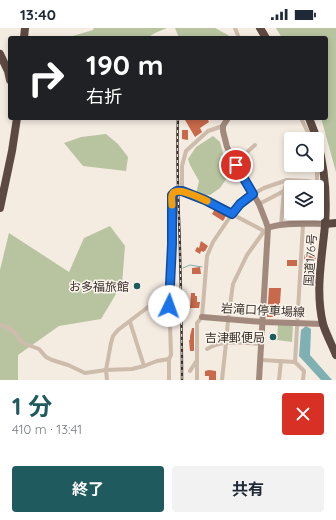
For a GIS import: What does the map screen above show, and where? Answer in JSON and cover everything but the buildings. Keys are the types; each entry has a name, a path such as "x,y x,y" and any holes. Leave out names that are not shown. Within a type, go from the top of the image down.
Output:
{"highway":[{"path":"0,54 8,71"},
{"path":"6,179 12,120"},
{"path":"0,208 17,120"},
{"name":"国道176号","path":"309,120 313,132"},
{"name":"国道176号","path":"324,210 325,224 320,277 320,295 323,324 336,355"},
{"path":"325,224 336,223"}],"street":[{"path":"227,120 223,126 223,131 227,147 259,204 266,222 263,322 259,380"},
{"path":"302,120 308,132"},
{"path":"182,191 182,166 186,152 208,131 223,126"},
{"path":"236,163 254,145"},
{"path":"197,380 197,323 202,318 207,256 213,242 240,204 253,194 268,186 284,181"},
{"path":"169,380 169,360 171,355 169,306 172,244 172,195 177,191 182,191 205,200 266,230"},
{"path":"259,204 284,191"},
{"path":"280,225 284,191"},
{"path":"296,362 303,224"},
{"path":"222,380 228,320 234,284 247,254 266,230 272,226 325,224"},
{"path":"107,380 106,370 113,336 118,330 170,291"},
{"name":"岩滝口停車場線","path":"202,318 323,324"},
{"path":"130,322 144,366"},
{"path":"0,325 7,327 14,332 23,343 39,349 46,357 84,373 132,369 157,361 169,360"},
{"path":"207,349 216,344 226,343 262,344"},
{"path":"190,371 197,360"},
{"path":"261,360 296,362 304,370 303,380"},
{"path":"279,380 281,361"}],"green space":[{"path":"94,28 167,28 150,36 73,36 93,30"},
{"path":"175,28 215,28 228,36 178,36"},
{"path":"276,28 336,28 336,172 322,120 328,120 328,36 281,36"},
{"path":"106,134 118,144 128,157 126,171 83,166 64,143 81,137"},
{"path":"213,136 220,142 229,175 220,188 210,195 196,194 199,181 188,159 196,147"},
{"path":"110,226 125,246 122,284 101,319 59,326 18,355 18,380 0,380 0,270 9,233 69,272 84,238"},
{"path":"278,324 293,324 292,342 277,340"}],"water":[{"path":"306,326 311,329 310,355 332,380 321,380 299,356 301,330"}],"waterway":[{"path":"183,268 190,265 202,267"}],"railway":[{"path":"178,120 177,168 181,284 182,380"}],"slow traffic":[{"path":"172,205 172,195 177,191 182,191 207,201"}],"place":[{"name":"お多福旅館","path":"137,286"},
{"name":"吉津郵便局","path":"273,337"}],"route":[{"path":"169,306 172,244 172,195 177,191 182,191 205,200 232,214 240,204 253,194 236,165"}]}
